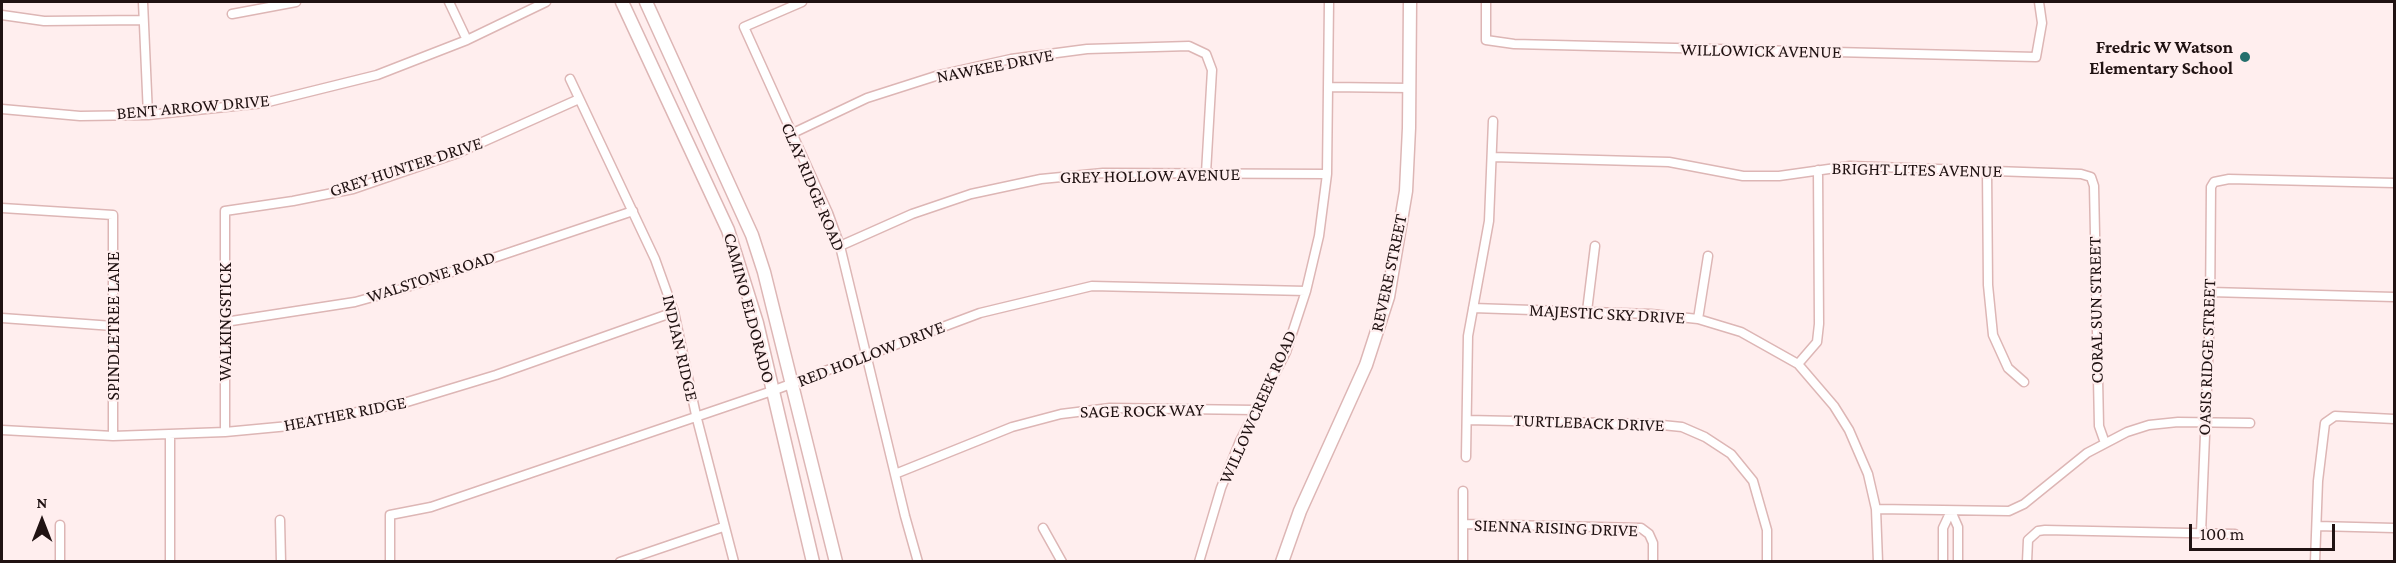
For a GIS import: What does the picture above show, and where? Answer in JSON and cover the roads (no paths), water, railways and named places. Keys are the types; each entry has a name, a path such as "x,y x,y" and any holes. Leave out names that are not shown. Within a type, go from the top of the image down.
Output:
{"main road":[{"name":"CAMINO ELDORADO","path":"622,2 728,230 751,303 813,561"},
{"name":"CAMINO ELDORADO","path":"646,2 752,235 764,272 790,384 836,561"},
{"name":"REVERE STREET","path":"1282,561 1300,511 1362,375 1388,297 1406,191 1410,88 1410,2"}],"street":[{"path":"144,2 148,115"},
{"path":"232,14 296,2"},
{"path":"449,2 467,40"},
{"name":"BENT ARROW DRIVE","path":"2,109 80,116 148,115 264,103 377,75 467,40 546,2"},
{"name":"CLAY RIDGE ROAD","path":"802,2 744,27 828,213 840,246 918,561"},
{"name":"WILLOWCREEK ROAD","path":"1199,561 1221,488 1256,410 1286,352 1306,291 1319,236 1327,174 1329,2"},
{"name":"WILLOWICK AVENUE","path":"1486,2 1486,40 1540,46 2036,57 2042,23 2039,2"},
{"path":"2,15 44,21 143,20"},
{"name":"NAWKEE DRIVE","path":"791,134 867,98 939,75 1011,59 1087,48 1189,46 1206,54 1212,70 1206,172"},
{"name":"INDIAN RIDGE","path":"570,80 656,259 675,312 696,415 723,527 734,561"},
{"path":"1329,87 1410,88"},
{"name":"GREY HUNTER DRIVE","path":"225,211 353,189 458,153 579,99"},
{"path":"1466,457 1468,336 1489,221 1493,121"},
{"name":"BRIGHT LITES AVENUE","path":"1493,157 1669,162 1743,176 1779,176 1850,166 2081,174 2091,177"},
{"path":"1798,364 1817,342 1819,324 1818,170"},
{"path":"1988,170 1988,285 1993,335 2008,368 2024,382"},
{"name":"GREY HOLLOW AVENUE","path":"840,246 912,214 971,194 1041,179 1103,173 1327,174"},
{"name":"CORAL SUN STREET","path":"2091,177 2094,186 2099,426 2105,443"},
{"name":"OASIS RIDGE STREET","path":"2201,533 2210,292 2208,201 2214,182 2229,179 2394,183"},
{"name":"SPINDLETREE LANE","path":"2,208 113,216 113,436"},
{"name":"WALKINGSTICK","path":"225,211 225,432"},
{"name":"WALSTONE ROAD","path":"225,322 354,302 398,290 633,211"},
{"path":"1587,311 1595,246"},
{"path":"1698,319 1708,256"},
{"name":"RED HOLLOW DRIVE","path":"390,561 390,515 431,507 772,391 980,313 1092,286 1306,291"},
{"path":"2210,292 2394,297"},
{"name":"MAJESTIC SKY DRIVE","path":"1473,308 1587,311 1698,319 1741,332 1798,364 1834,406 1849,430 1868,474 1876,509 1878,561"},
{"name":"HEATHER RIDGE","path":"2,430 113,436 170,436 289,426 408,402 496,375 675,312"},
{"path":"2,318 113,326"},
{"name":"SAGE ROCK WAY","path":"895,474 1012,427 1061,414 1110,408 1256,410"},
{"path":"2316,561 2320,465 2325,423 2328,418 2335,416 2394,418"},
{"name":"TURTLEBACK DRIVE","path":"1467,420 1652,424 1682,428 1705,437 1731,454 1753,481 1767,530 1767,561"},
{"path":"1876,509 2009,511 2024,504 2064,470 2105,443 2149,425 2205,422 2250,423"},
{"path":"170,436 170,561"},
{"path":"1463,491 1463,561"},
{"path":"1943,561 1943,528 1951,511"},
{"path":"1951,511 1958,527 1958,561"},
{"path":"280,520 281,561"},
{"name":"SIENNA RISING DRIVE","path":"1463,524 1641,528 1649,534 1653,543 1653,561"},
{"path":"60,525 60,561"},
{"path":"2317,526 2394,528"},
{"path":"620,561 723,527"},
{"path":"1043,528 1062,561"},
{"path":"2027,561 2026,548 2033,535 2045,530 2235,534"}],"place":[{"name":"Fredric W Watson Elementary School","path":"2245,57"}]}
